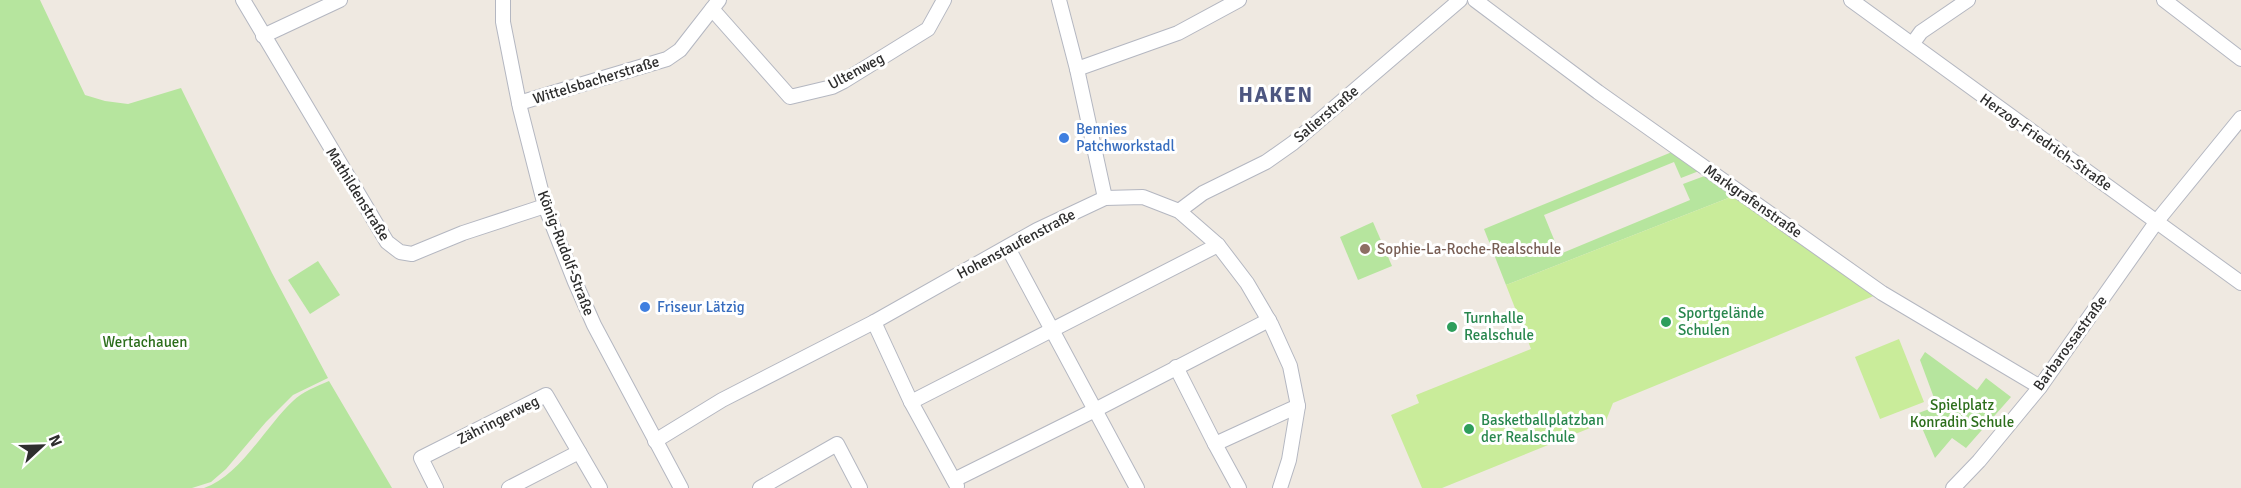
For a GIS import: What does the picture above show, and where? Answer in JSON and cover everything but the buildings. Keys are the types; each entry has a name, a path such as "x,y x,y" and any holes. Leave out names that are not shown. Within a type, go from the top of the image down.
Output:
{"street":[{"name":"Mathildenstraße","path":"243,0 387,242 400,252 412,254 463,233 545,206"},
{"path":"263,36 340,0"},
{"name":"König-Rudolf-Straße","path":"503,0 503,22 519,103 545,206 586,307 678,487"},
{"name":"Ultenweg","path":"716,4 790,97 832,87 928,29 944,0"},
{"path":"1059,0 1077,69 1105,198"},
{"path":"1077,69 1178,33 1239,0"},
{"name":"Salierstraße","path":"1179,211 1203,193 1266,162 1293,143 1460,0"},
{"name":"Markgrafenstraße","path":"1475,0 1617,106 1882,292 2040,387"},
{"name":"Herzog-Friedrich-Straße","path":"1851,0 2241,283"},
{"path":"1913,44 1921,32 1968,0"},
{"path":"2163,0 2241,59"},
{"name":"Wittelsbacherstraße","path":"519,103 667,59 680,50 716,4"},
{"name":"Barbarossastraße","path":"1953,488 1979,461 2040,387 2157,220 2241,118"},
{"name":"Hohenstaufenstraße","path":"655,441 722,400 874,322 1037,230 1105,198 1143,197 1179,211 1218,245 1247,283 1269,320 1290,366 1298,406 1289,460 1280,488"},
{"path":"911,402 1218,245"},
{"path":"1008,248 1095,410 1131,486"},
{"path":"874,322 911,402 956,484 1269,320"},
{"path":"1176,367 1239,488"},
{"name":"Zähringerweg","path":"436,488 421,458 546,396 600,488"},
{"path":"1215,444 1298,406"},
{"path":"760,488 837,444 860,488"},
{"path":"509,488 579,452"}],"green space":[{"name":"Wertachauen","path":"0,0 40,0 85,95 128,104 181,88 272,273 328,378 293,395 266,422 226,469 211,482 192,488 0,488"},
{"path":"1672,152 1699,171 1681,178 1674,162 1544,215 1560,254 1690,200 1683,184 1707,175 1736,195 1506,285 1484,229"},
{"name":"Sportgelände Schulen","path":"1736,195 1876,295 1613,403 1603,428 1595,426 1442,488 1422,488 1391,415 1419,403 1416,395 1531,349 1506,285"},
{"path":"1373,222 1392,266 1358,280 1340,237"},
{"path":"318,261 340,295 310,314 288,280"},
{"path":"1899,339 1924,402 1880,419 1855,357"},
{"name":"Spielplatz Konradin Schule","path":"1925,352 1977,390 1986,378 2011,397 1966,448 1952,438 1935,458 1916,414 1937,406 1920,360"},
{"path":"329,381 392,488 204,488 217,482 241,462 297,398 310,389"}],"place":[{"name":"Bennies Patchworkstadl","path":"1064,138"},
{"name":"Sophie-La-Roche-Realschule","path":"1365,249"},
{"name":"Friseur Lätzig","path":"645,307"},
{"name":"Sportgelände Schulen","path":"1666,322"},
{"name":"Turnhalle Realschule","path":"1452,327"},
{"name":"Basketballplatzban der Realschule","path":"1469,429"}],"district":[{"name":"HAKEN","path":"1276,95"}]}
